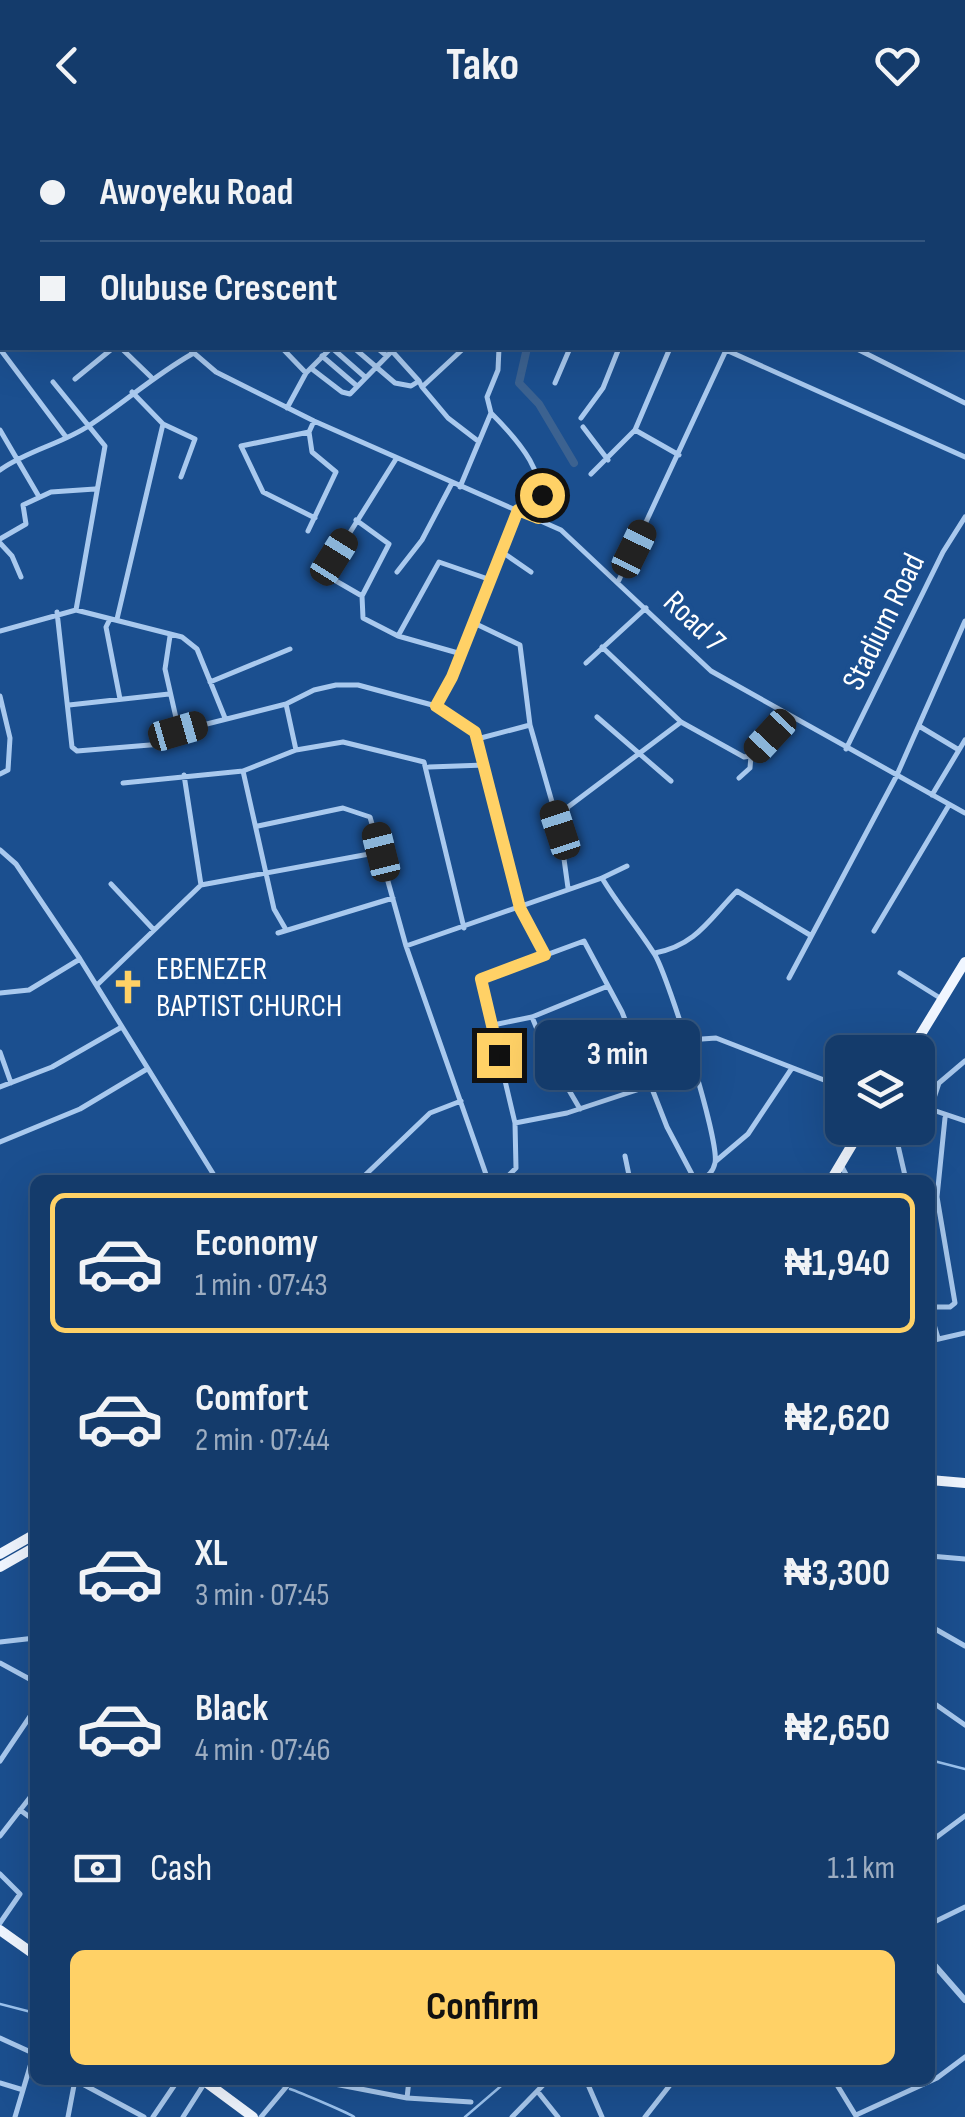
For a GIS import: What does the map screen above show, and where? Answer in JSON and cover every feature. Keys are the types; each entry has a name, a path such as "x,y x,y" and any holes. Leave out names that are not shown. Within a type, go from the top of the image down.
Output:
{"main road":[{"path":"919,1035 940,998 962,975 965,962"},
{"path":"835,1175 852,1145"},
{"path":"935,1481 965,1484"},
{"path":"0,1554 30,1537"},
{"path":"0,1567 30,1550"},
{"path":"0,1926 30,1951"},
{"path":"209,2085 238,2111 252,2117"}],"street":[{"path":"1,350 66,437"},
{"path":"75,379 111,350"},
{"path":"123,350 151,378"},
{"path":"284,350 346,394 391,350 448,418 478,441"},
{"path":"287,408 309,371 330,350"},
{"path":"334,350 365,376"},
{"path":"356,350 395,383 411,386 420,384 462,350"},
{"path":"499,350 498,370 487,397 491,413 507,428 538,472 542,486 538,518"},
{"path":"555,383 569,350"},
{"path":"581,418 603,388 618,350"},
{"path":"591,474 635,430 669,350"},
{"path":"619,580 726,350"},
{"path":"731,350 965,456"},
{"path":"859,350 965,403"},
{"path":"0,470 18,457 90,426 190,351"},
{"name":"Road 7","path":"190,351 216,372 287,408 561,530 619,580 711,671 965,813"},
{"path":"322,356 356,386"},
{"path":"53,382 105,446 76,610"},
{"path":"132,392 163,424 193,437 181,477"},
{"path":"397,572 456,485 491,413"},
{"path":"308,531 336,472 312,452 309,432 314,421"},
{"path":"120,699 106,627 114,618 163,424"},
{"path":"584,427 608,460"},
{"path":"0,430 38,495"},
{"path":"635,430 679,455"},
{"path":"309,432 241,446 262,492 315,518"},
{"path":"362,596 324,574 396,459"},
{"path":"21,577 0,541 26,524 23,505 38,495 95,489"},
{"path":"436,706 452,677 458,653 474,623 518,510"},
{"name":"Stadium Road","path":"846,749 965,517"},
{"path":"356,520 390,544 362,596 363,618 398,636 458,653"},
{"path":"502,552 531,572"},
{"path":"398,636 440,562 491,580"},
{"path":"586,663 647,607"},
{"path":"0,630 76,610 182,637 197,649 224,718"},
{"path":"58,612 72,747 78,750 162,744 174,739 178,731 166,669 170,636"},
{"path":"789,978 896,777 965,620"},
{"path":"474,623 520,645 530,725 560,830 568,888"},
{"path":"602,647 681,722 744,757 751,756"},
{"path":"210,682 290,650"},
{"path":"178,731 286,704 314,690 358,685 436,706 470,726 485,765 520,908 545,955"},
{"path":"69,704 169,694"},
{"path":"0,696 11,759 8,770 0,774"},
{"path":"286,704 296,750"},
{"path":"598,716 638,757 671,781"},
{"path":"739,778 750,768 751,756 788,716"},
{"path":"560,830 562,816 576,800 681,722"},
{"path":"477,739 530,725"},
{"path":"919,726 959,750"},
{"path":"932,795 965,740"},
{"path":"124,784 243,770 296,750 352,742 424,762 464,928"},
{"path":"428,767 485,765"},
{"path":"243,770 274,910 285,928"},
{"path":"184,775 201,885"},
{"path":"874,931 950,804"},
{"path":"258,826 343,808 370,817 406,946 489,1175"},
{"path":"0,850 16,864 80,959 214,1175"},
{"path":"97,985 201,885 381,852"},
{"path":"406,946 520,908 627,866"},
{"path":"602,878 654,953 688,1040 716,1161"},
{"path":"111,884 154,930"},
{"path":"654,953 670,950 706,930 737,892 810,935"},
{"path":"278,933 393,898"},
{"path":"509,1175 516,1168 515,1122 481,979 587,942 650,1086 695,1175"},
{"path":"0,993 29,990 80,959"},
{"path":"900,973 940,998"},
{"path":"493,1025 532,1017 608,985"},
{"path":"532,1017 546,1051 580,1109"},
{"path":"0,1087 52,1068 120,1028"},
{"path":"688,1040 716,1038 825,1080"},
{"path":"0,1052 12,1083"},
{"path":"935,1094 939,1082 965,1061"},
{"path":"710,1175 716,1161 748,1134 792,1067"},
{"path":"0,1142 80,1109 147,1069"},
{"path":"515,1122 580,1109 650,1086"},
{"path":"365,1175 430,1113 461,1101"},
{"path":"935,1112 965,1122"},
{"path":"935,1308 954,1303 937,1196 946,1118"},
{"path":"898,1145 905,1175"},
{"path":"625,1156 629,1175"},
{"path":"840,1165 846,1175"},
{"path":"935,1339 965,1332"},
{"path":"935,1556 965,1559"},
{"path":"935,1629 965,1646"},
{"path":"0,1642 30,1639"},
{"path":"0,1663 30,1679"},
{"path":"935,1705 965,1725"},
{"path":"0,1760 30,1716"},
{"path":"0,1836 30,1797"},
{"path":"20,1810 30,1818"},
{"path":"935,1834 965,1816"},
{"path":"0,1874 20,1894 0,1926"},
{"path":"935,1922 965,1907"},
{"path":"935,1967 965,2000"},
{"path":"0,2038 30,2052"},
{"path":"935,2079 965,2057"},
{"path":"15,2117 20,2088 30,2065"},
{"path":"0,2083 20,2088"},
{"path":"68,2117 74,2085"},
{"path":"84,2085 144,2117"},
{"path":"153,2117 175,2085"},
{"path":"184,2117 202,2085"},
{"path":"261,2117 290,2085"},
{"path":"340,2085 407,2098 471,2102"},
{"path":"407,2098 408,2085"},
{"path":"512,2117 544,2085"},
{"path":"588,2085 602,2117"},
{"path":"645,2117 669,2085"},
{"path":"837,2085 856,2116 922,2085"},
{"path":"538,2092 553,2115"}],"waterway":[{"path":"527,350 519,383 539,404 574,463"},
{"path":"935,1761 965,1769"},
{"path":"0,2004 30,2012"},
{"path":"465,2117 502,2085"},
{"path":"290,2089 354,2117"}],"place":[{"name":"EBENEZER BAPTIST CHURCH","path":"128,987"}],"route":[{"path":"499,1055 481,979 545,955 520,908 475,732 436,706 452,677 458,653 474,623 518,510 538,518 542,495"}]}
